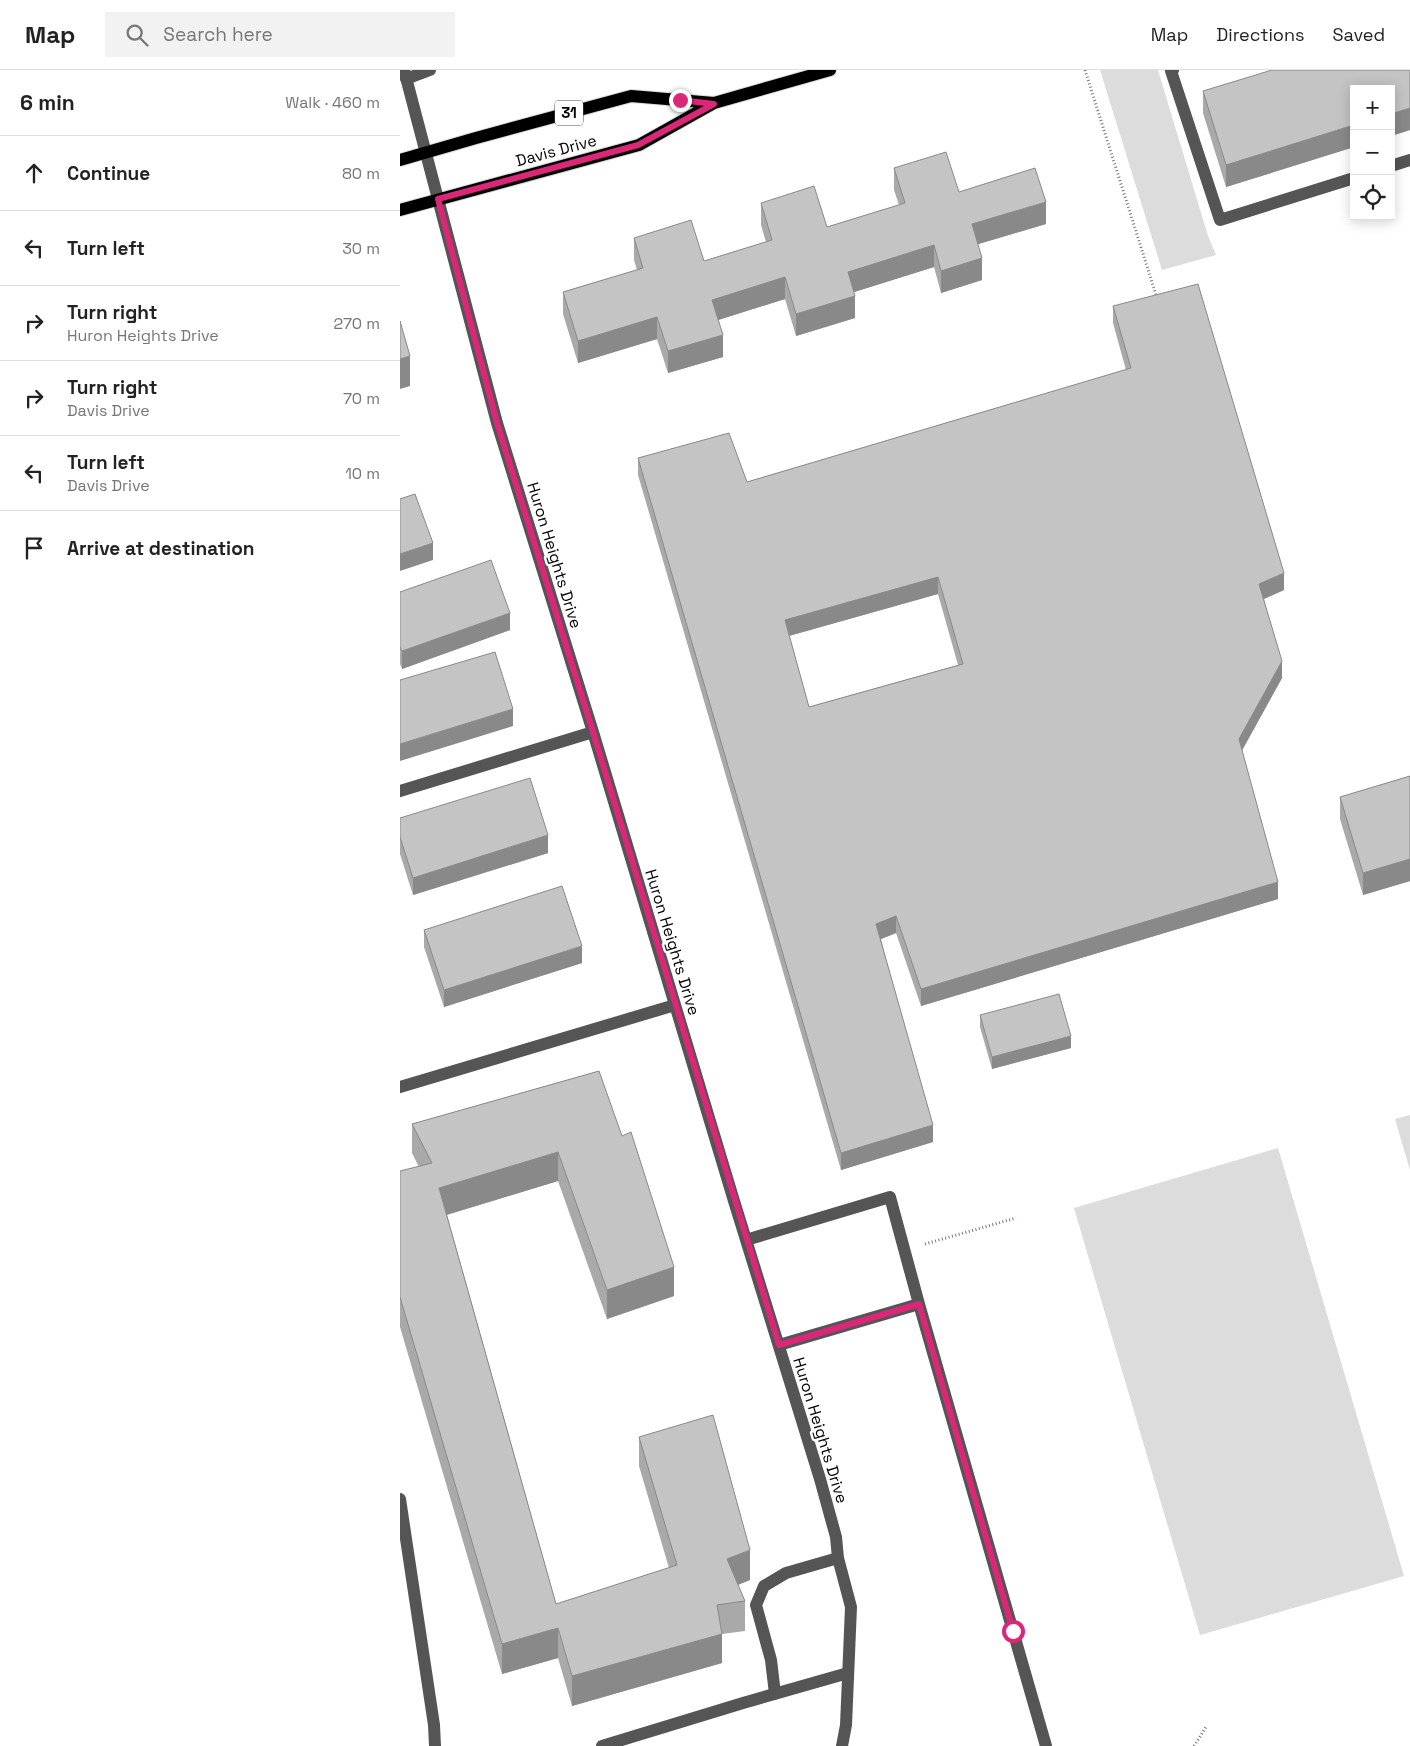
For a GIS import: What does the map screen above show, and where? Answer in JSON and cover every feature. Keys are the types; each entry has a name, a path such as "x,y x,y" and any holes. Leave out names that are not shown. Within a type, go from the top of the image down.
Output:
{"main road":[{"name":"Davis Drive","path":"400,210 638,145 714,104 830,70"},
{"name":"Davis Drive","path":"400,160 631,96 714,104"}],"street":[{"path":"405,74 430,70"},
{"path":"1173,70 1171,71 1220,220 1350,179"},
{"name":"Huron Heights Drive","path":"405,74 497,423 593,732 836,1537 838,1558 851,1607 846,1725 842,1746"},
{"path":"1395,165 1410,160"},
{"path":"400,791 593,732"},
{"path":"400,1087 675,1005"},
{"path":"746,1240 890,1197 1046,1746"},
{"path":"779,1345 919,1304"},
{"path":"400,1499 434,1725 435,1746"},
{"path":"774,1694 771,1660 756,1605 764,1586 786,1573 838,1558"},
{"path":"602,1746 848,1673"}],"path":[{"path":"1085,70 1158,301"},
{"path":"950,1237 1016,1218"},
{"path":"1194,1746 1206,1727"}],"shaded area":[{"path":"1100,70 1158,70 1208,236 1216,255 1162,270"},
{"path":"1410,1115 1410,1170 1395,1119"},
{"path":"1278,1148 1404,1576 1200,1635 1074,1208"}],"building":[{"path":"1272,70 1410,70 1410,108 1395,113 1395,85 1350,85 1350,126 1226,165 1203,91"},
{"path":"946,152 959,192 1035,168 1046,202 972,224 982,258 941,271 934,245 848,272 855,296 796,314 785,277 712,300 723,335 668,351 657,317 578,341 563,292 643,268 634,238 691,220 704,261 772,240 761,203 814,186 827,227 905,203 894,168"},
{"path":"1198,284 1284,573 1259,584 1282,661 1239,739 1278,882 921,989 896,916 876,924 933,1125 841,1153 638,458 729,433 747,482 1131,368 1113,306","holes":["938,577 963,664 809,707 785,620"]},
{"path":"400,321 410,356 400,359"},
{"path":"415,494 433,543 400,554 400,499"},
{"path":"491,560 510,613 402,651 400,647 400,592"},
{"path":"495,652 513,709 400,744 400,680"},
{"path":"1410,776 1410,859 1363,873 1340,797"},
{"path":"530,778 548,835 413,878 400,837 400,818"},
{"path":"562,886 582,946 444,990 424,930"},
{"path":"1059,994 1071,1036 992,1057 980,1015"},
{"path":"599,1071 622,1136 631,1132 674,1267 607,1290 558,1152 439,1188 556,1604 677,1565 639,1437 713,1415 750,1550 727,1559 745,1601 717,1605 722,1634 572,1676 558,1628 502,1644 400,1297 400,1171 432,1163 412,1124"}],"route":[{"path":"680,100 714,104 638,145 438,199 497,423 779,1345 919,1304 1013,1631"}]}
